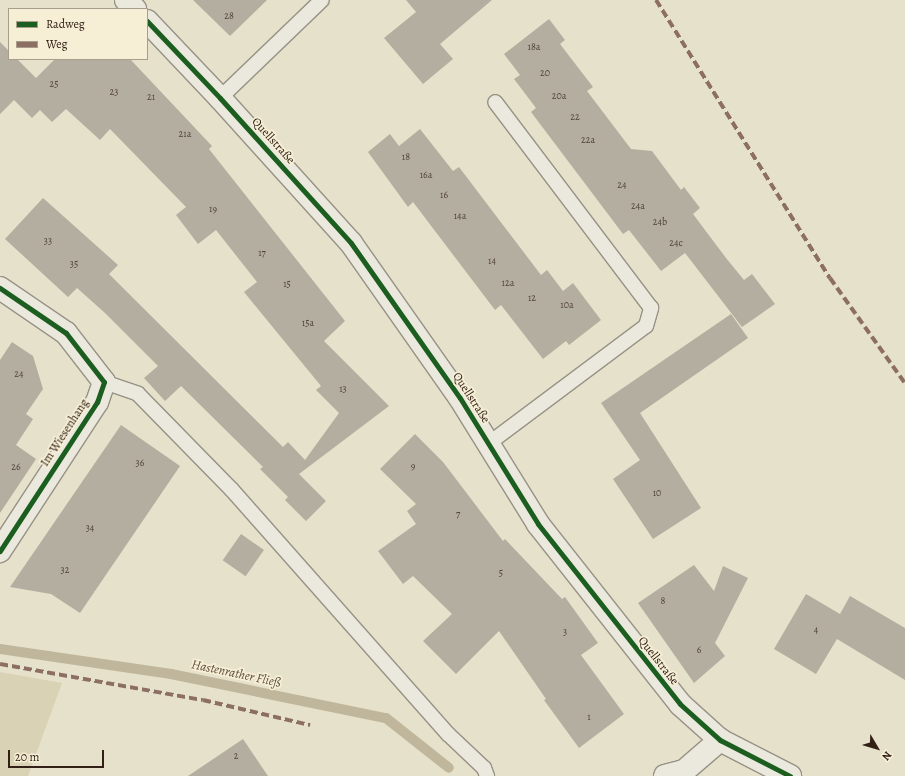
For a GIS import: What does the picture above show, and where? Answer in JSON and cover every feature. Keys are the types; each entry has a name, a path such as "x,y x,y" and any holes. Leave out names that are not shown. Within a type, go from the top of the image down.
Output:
{"main road":[{"path":"126,0 134,8"},
{"name":"Quellstraße","path":"148,22 220,98 351,243 460,398 538,524 680,704 720,740 785,776"},
{"path":"0,288 66,333 104,382"},
{"name":"Im Wiesenhang","path":"0,551 97,402 104,382"},
{"path":"665,776 684,771 720,740"}],"lane":[{"path":"220,98 322,0"},
{"path":"488,444 646,326 651,308 495,102"},
{"path":"104,382 138,394 232,490 448,734 484,768 487,776"}],"shaded area":[{"path":"0,672 62,683 28,776 0,776"}],"building":[{"path":"193,0 267,0 230,36"},
{"path":"406,0 492,0 440,44 453,59 423,84 384,38 416,12"},
{"path":"549,19 565,40 560,44 593,87 587,91 631,149 652,151 681,190 684,187 700,208 693,214 726,258 744,280 752,274 775,304 742,327 685,253 661,271 629,230 623,234 531,112 536,108 514,79 520,75 504,54"},
{"path":"0,42 8,50 8,60 18,60 36,78 54,60 131,60 212,146 209,149 345,321 324,341 389,406 299,474 326,501 306,521 285,500 288,497 260,469 263,467 181,386 165,401 144,378 158,366 105,313 77,288 68,297 5,239 43,198 118,265 109,274 283,447 288,442 305,460 339,413 316,390 321,386 244,292 257,282 216,230 198,244 176,215 186,207 110,129 100,140 66,109 52,122 40,110 32,118 14,100 0,114"},
{"path":"420,129 453,171 459,167 541,275 547,270 563,291 573,283 601,320 569,345 566,341 543,359 501,305 495,310 413,202 408,207 368,152 390,134 399,146"},
{"path":"731,314 748,338 640,413 701,508 653,539 613,479 640,460 601,403"},
{"path":"12,342 33,356 43,389 26,414 33,419 16,445 36,459 0,513 0,360"},
{"path":"121,425 180,466 80,613 51,594 10,587"},
{"path":"415,434 443,462 503,541 505,539 562,599 565,597 598,643 581,655 624,714 579,748 544,700 546,699 499,631 456,674 423,641 452,614 413,576 403,584 378,551 416,524 407,511 416,504 380,469"},
{"path":"241,534 264,550 246,576 223,560"},
{"path":"694,565 714,591 723,566 748,578 715,643 725,656 694,683 638,603"},
{"path":"806,594 840,614 850,596 905,628 905,680 837,639 816,674 774,649"},
{"path":"243,739 268,776 188,776"}],"waterway":[{"name":"Hastenrather Fließ","path":"0,649 171,674 386,718 449,768"}],"marked path":[{"path":"656,0 830,278 905,383"},
{"path":"0,664 203,700 310,725"}],"cycle path":[{"path":"148,22 220,98 351,243 460,398 538,524 680,704 720,740 790,776"},
{"path":"0,288 66,333 104,382 97,402 0,551"}]}
